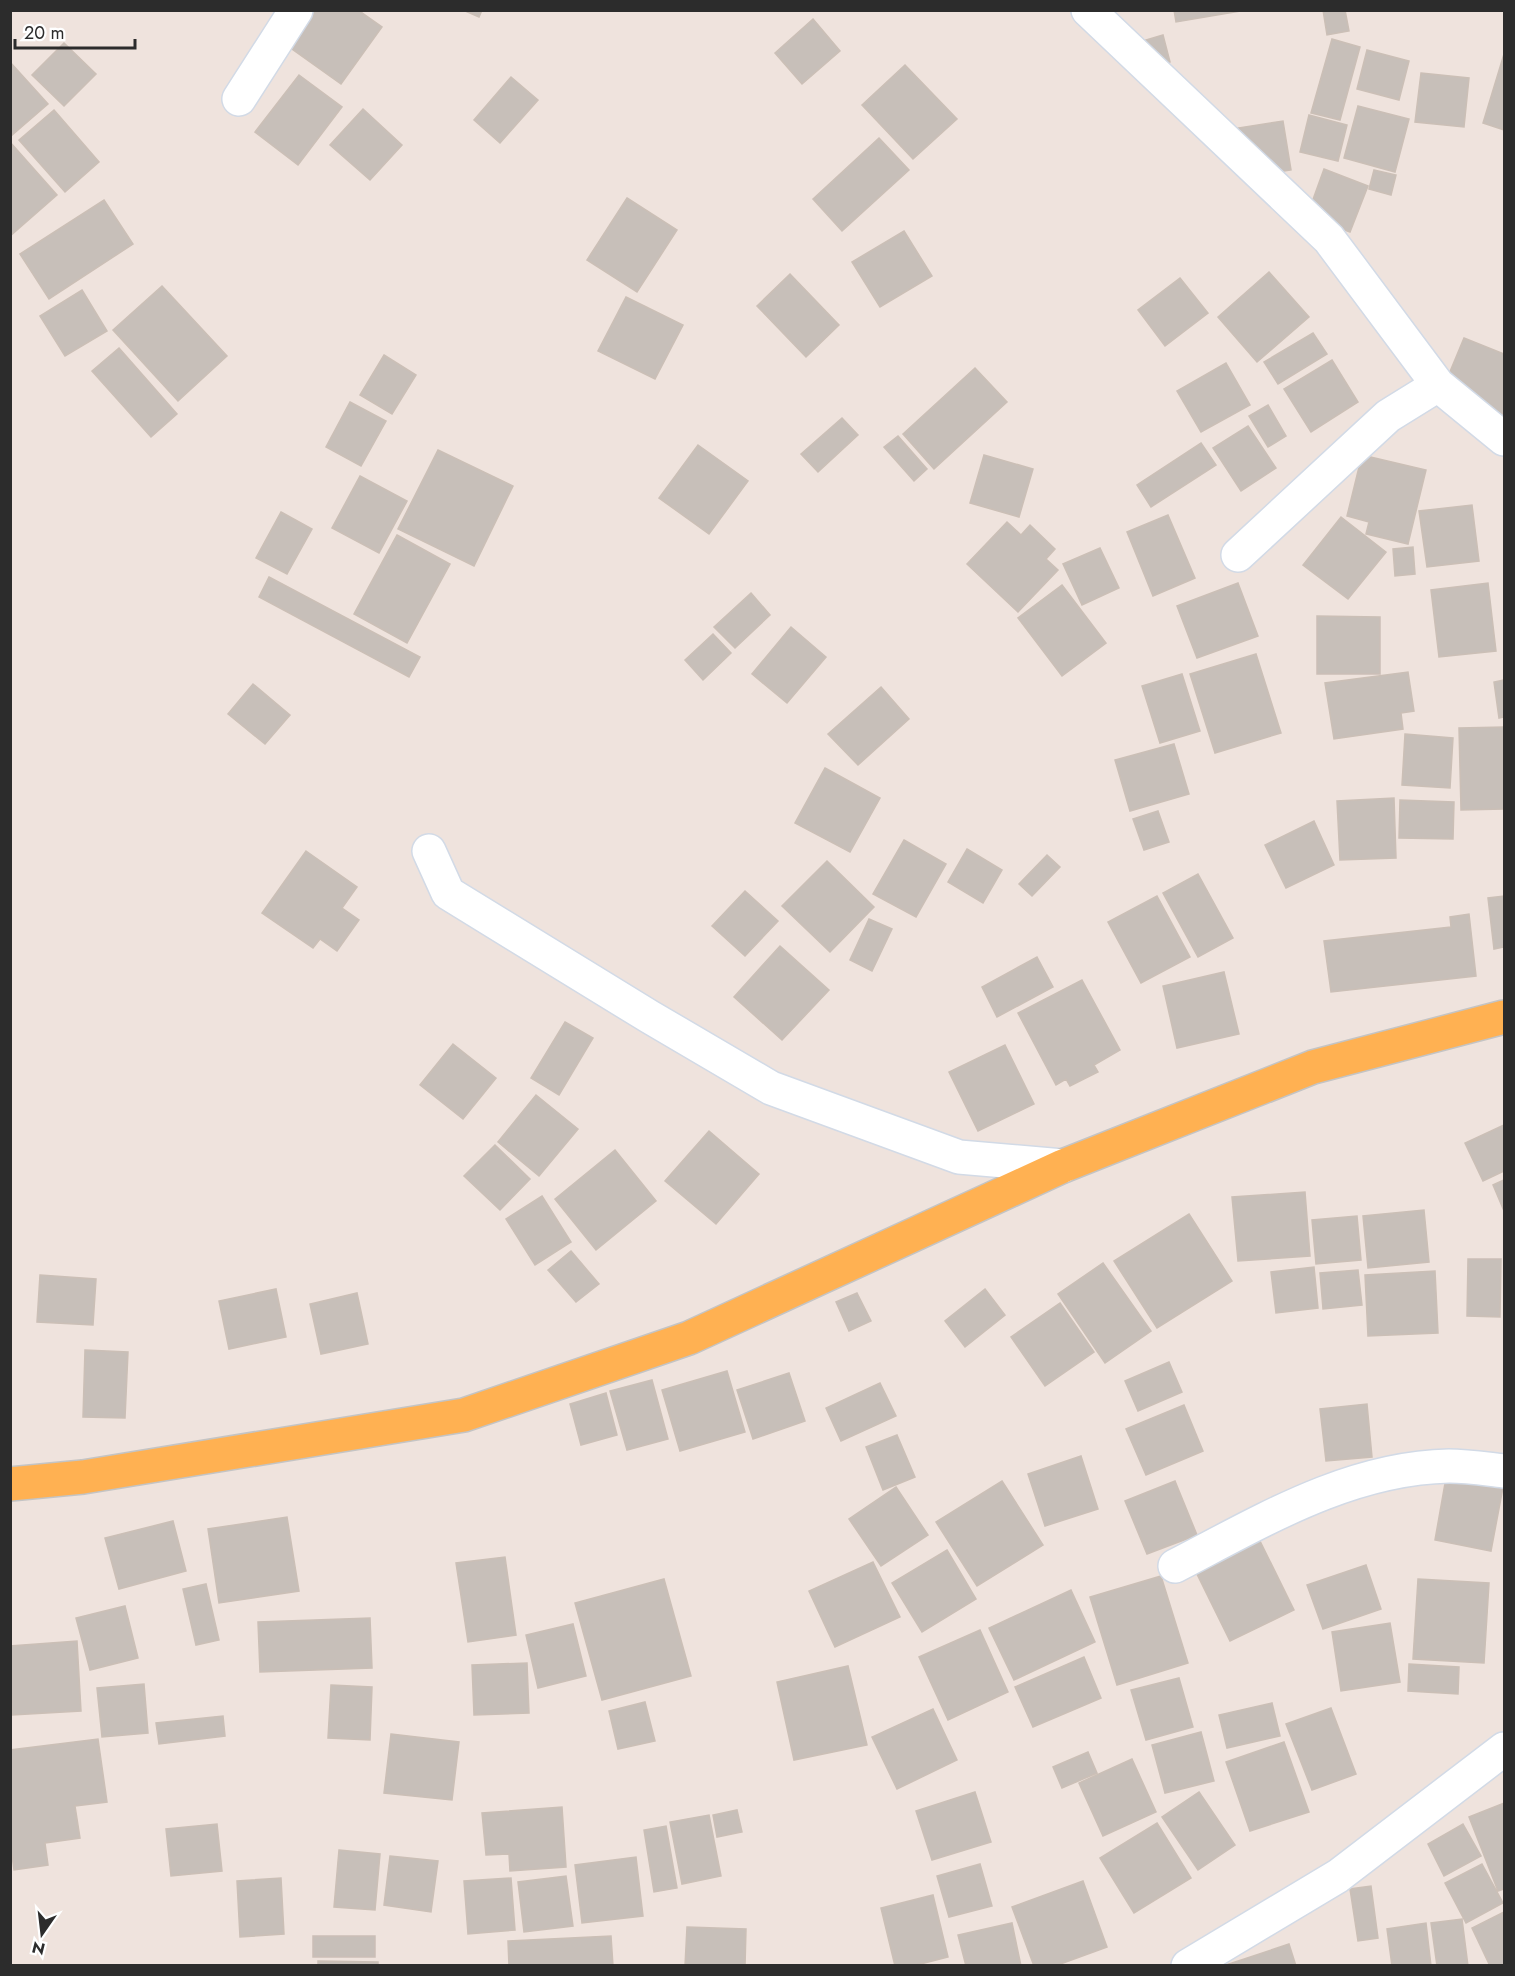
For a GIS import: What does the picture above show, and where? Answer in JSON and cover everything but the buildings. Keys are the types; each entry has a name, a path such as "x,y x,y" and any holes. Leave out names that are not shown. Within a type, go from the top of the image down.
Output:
{"main road":[{"path":"10,1484 83,1477 464,1415 689,1338 1063,1166 1313,1067 1504,1017"}],"street":[{"path":"239,99 296,10"},
{"path":"1088,10 1329,239 1438,385 1504,439"},
{"path":"1238,555 1388,416 1438,385"},
{"path":"429,851 448,892 650,1017 771,1088 959,1157 1063,1166"},
{"path":"1175,1566 1302,1501 1355,1481 1402,1471 1450,1466 1504,1471"},
{"path":"1188,1965 1338,1876 1504,1749"}]}
